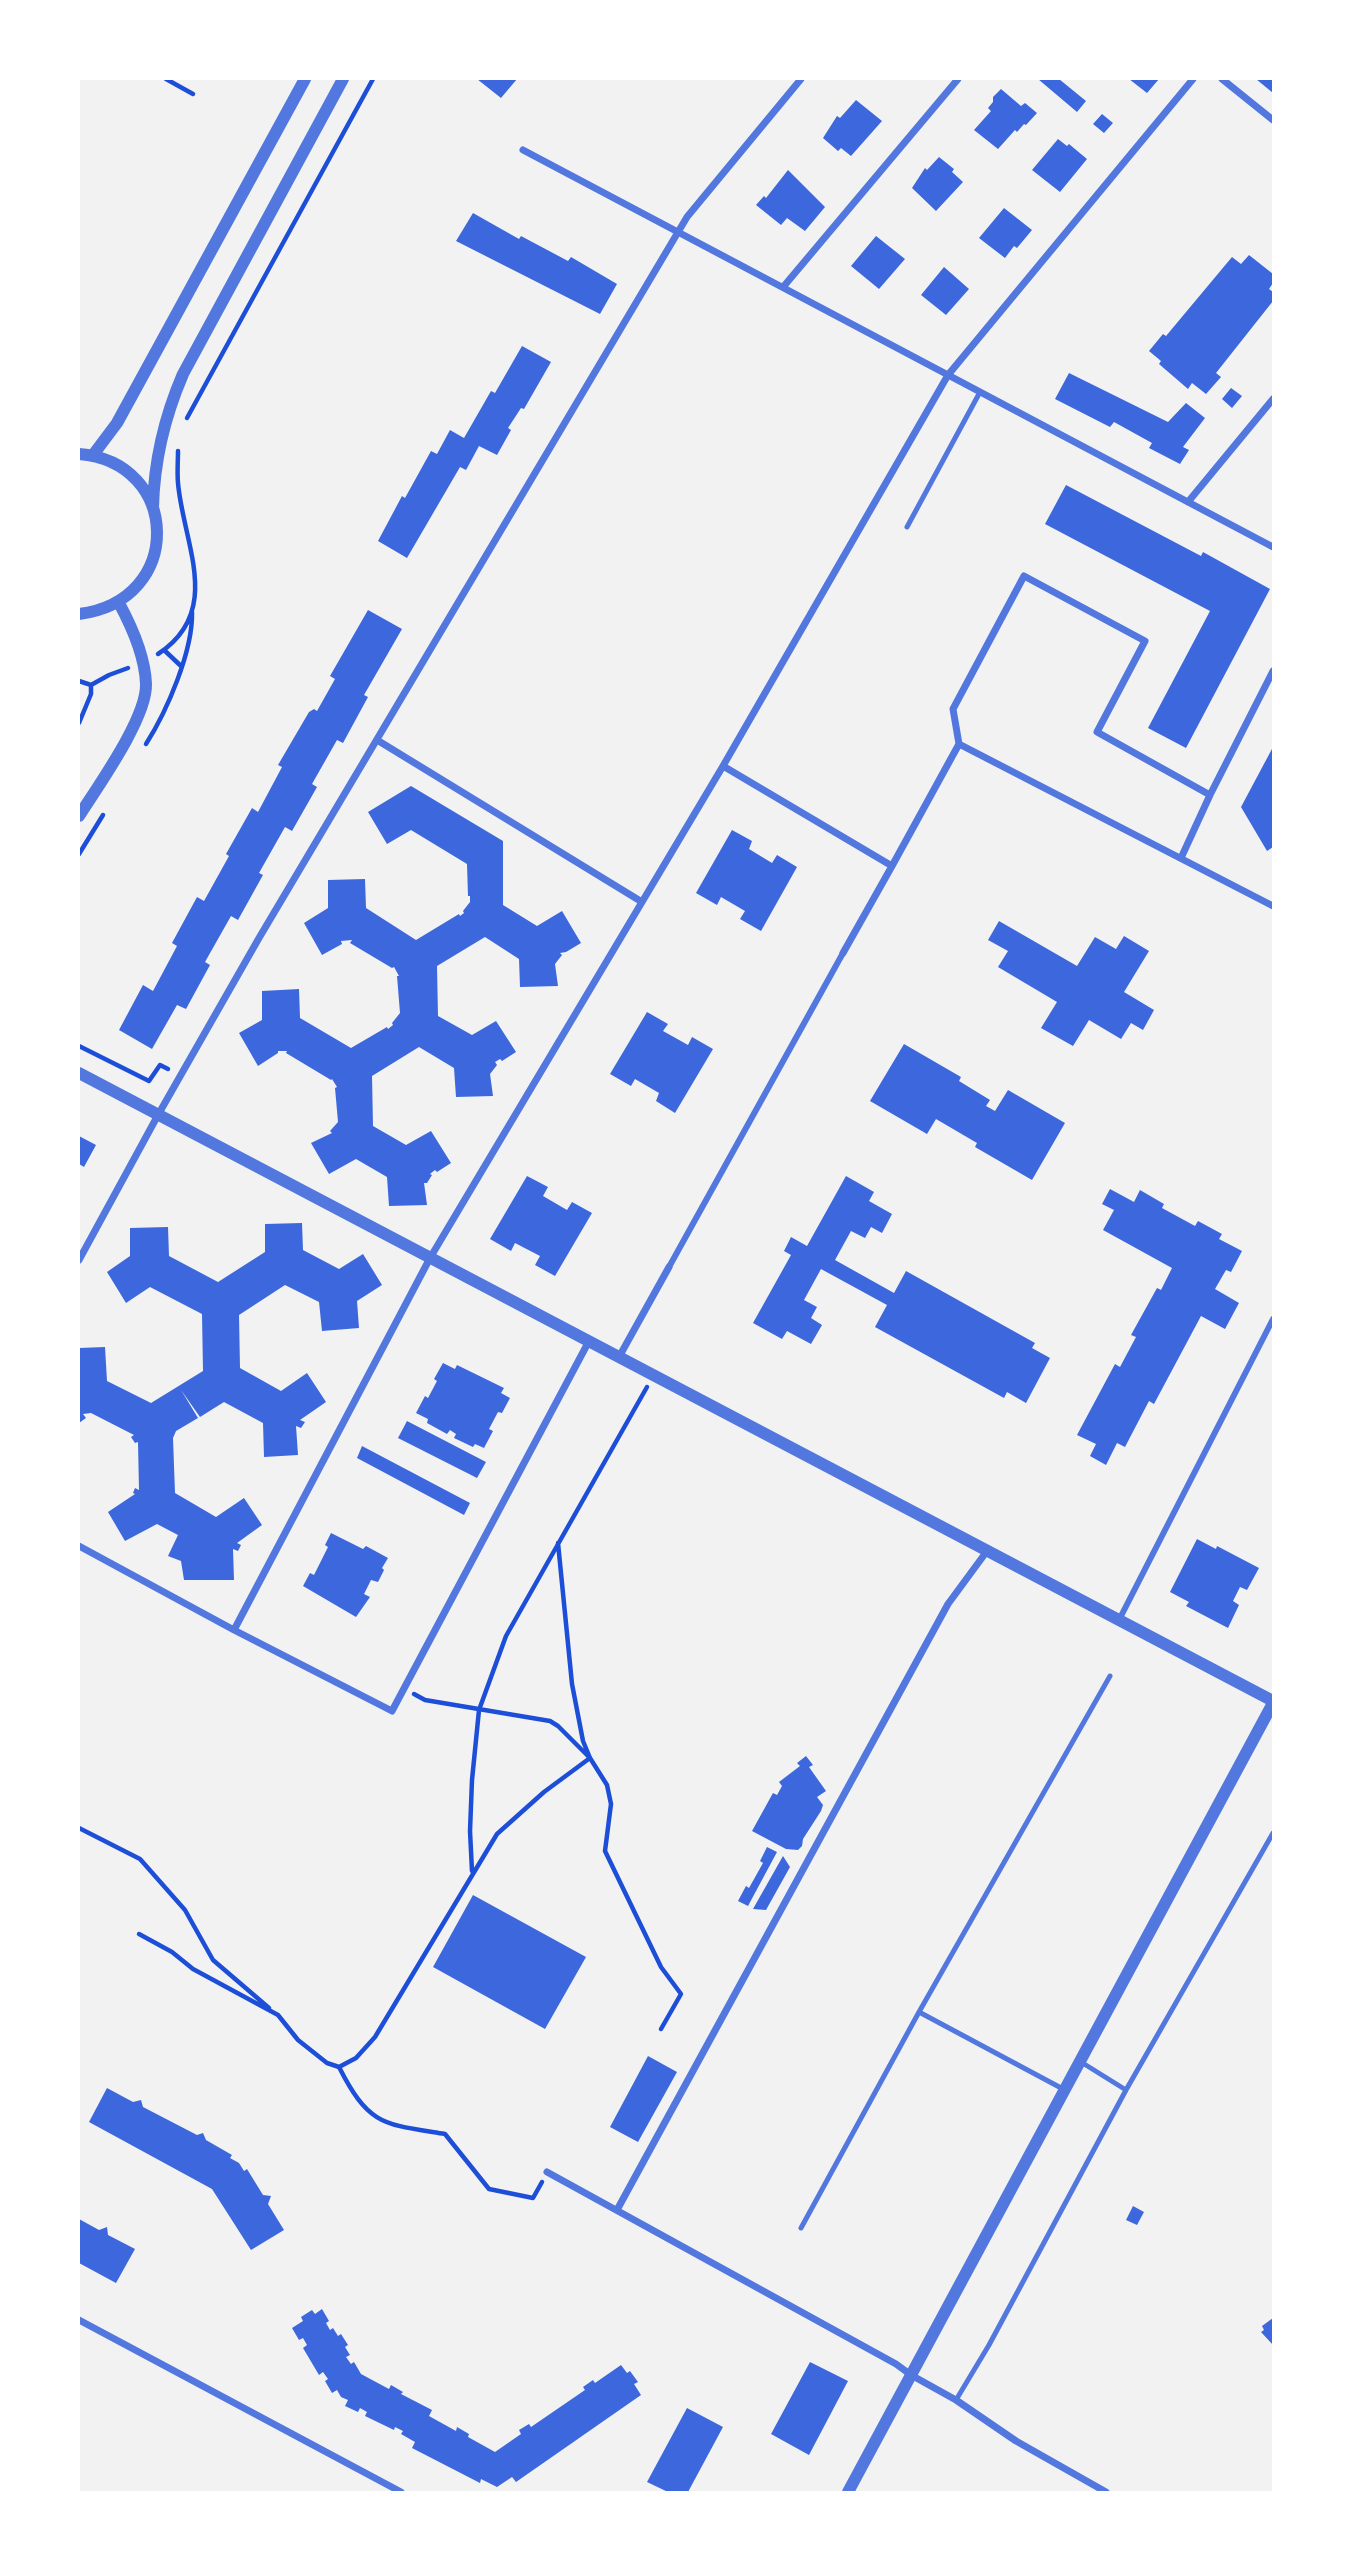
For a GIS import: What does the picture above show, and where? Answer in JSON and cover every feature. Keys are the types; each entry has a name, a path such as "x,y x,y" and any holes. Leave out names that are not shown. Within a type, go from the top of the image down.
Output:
{"street":[{"path":"93,455 117,423 305,79"},
{"path":"79,614 98,612 119,603 136,589 148,571 156,551 154,473 168,410 183,374 343,79"},
{"path":"79,1260 180,1076 696,203 801,79"},
{"path":"784,286 958,79"},
{"path":"234,1630 430,1258 723,766 948,375 1193,79"},
{"path":"1222,79 1273,120"},
{"path":"523,150 1273,547"},
{"path":"1188,502 1273,399"},
{"path":"79,454 93,455 113,462 130,474 144,489 153,508"},
{"path":"619,1357 959,744 953,709 1024,576 1145,641 1097,732 1210,795"},
{"path":"79,816 134,727 146,687 144,663 119,603"},
{"path":"1181,858 1273,671"},
{"path":"377,740 642,902"},
{"path":"959,744 1273,906"},
{"path":"723,766 892,866"},
{"path":"79,1073 1273,1702 848,2492"},
{"path":"1119,1620 1273,1319"},
{"path":"79,1546 392,1711 589,1341"},
{"path":"617,2210 948,1604 987,1550"},
{"path":"547,2172 885,2358 956,2400 1016,2441 1106,2492"},
{"path":"79,2320 401,2492"}],"lane":[{"path":"907,527 980,392"},
{"path":"802,2228 919,2012 1110,1676"},
{"path":"956,2400 989,2345 1126,2090 1273,1833"},
{"path":"919,2012 1063,2089"},
{"path":"1079,2061 1126,2090"}],"path":[{"path":"166,79 193,94"},
{"path":"186,420 373,79"},
{"path":"79,681 91,685 108,675 144,663 164,650 181,632 192,611 197,584 178,484 178,450 181,440"},
{"path":"164,650 181,666"},
{"path":"79,723 91,694 91,685"},
{"path":"79,1046 149,1082 160,1065 180,1076"},
{"path":"472,1872 472,1780 480,1710 506,1636 654,1375"},
{"path":"558,1542 572,1684 583,1741 607,1786 611,1804 605,1851 661,1967 681,1994 661,2029"},
{"path":"404,1689 425,1700 550,1721 590,1758"},
{"path":"79,1828 140,1859 185,1910 213,1960 278,2015 298,2040 327,2063 340,2067 356,2058 375,2037 497,1834 544,1792 590,1758"},
{"path":"139,1934 172,1951 193,1969 278,2015"},
{"path":"340,2067 353,2095 373,2116 393,2126 445,2134 464,2155 478,2179 489,2189 533,2198 547,2172"}],"building":[{"path":"477,79 517,79 501,98"},
{"path":"1038,79 1059,79 1086,101 1077,112"},
{"path":"1129,79 1159,79 1147,93"},
{"path":"1256,79 1273,79 1273,93"},
{"path":"1001,89 1021,106 1025,103 1037,113 1017,132 1015,130 998,149 974,130 991,111 988,108 993,97"},
{"path":"856,100 882,121 851,156 841,148 838,151 823,138 837,116 840,118"},
{"path":"1102,114 1113,123 1104,133 1093,124"},
{"path":"1058,139 1067,146 1069,144 1087,159 1060,192 1032,170"},
{"path":"939,157 954,169 952,172 963,182 936,211 912,188 925,168 927,170"},
{"path":"788,170 825,207 805,231 787,218 781,225 756,205 764,196 766,198"},
{"path":"1004,208 1032,230 1005,258 979,238"},
{"path":"473,213 519,239 521,236 568,261 571,257 617,284 600,314 456,241"},
{"path":"876,236 905,259 879,289 851,266"},
{"path":"1249,255 1273,274 1273,283 1269,289 1273,292 1273,301 1216,373 1221,377 1206,394 1192,383 1188,389 1159,364 1161,361 1149,351 1163,334 1166,336 1232,257 1241,264"},
{"path":"944,267 969,289 946,315 921,295"},
{"path":"522,346 551,362 524,409 521,408 508,428 511,430 497,455 479,446 466,470 460,467 407,558 378,541 402,496 405,498 431,451 437,454 450,430 464,438 491,391 495,393"},
{"path":"1069,373 1168,422 1186,403 1205,418 1183,447 1189,450 1180,464 1149,448 1152,443 1114,422 1110,427 1055,399"},
{"path":"1231,388 1242,396 1232,408 1222,399"},
{"path":"1066,485 1201,556 1203,552 1270,589 1186,748 1148,728 1210,611 1045,524"},
{"path":"368,610 402,629 364,695 368,697 343,743 337,740 312,784 317,787 292,831 285,827 259,873 263,875 238,920 231,916 205,962 210,965 186,1009 177,1005 152,1049 119,1030 143,985 153,991 177,946 172,943 197,897 204,901 252,808 258,812 282,767 278,765 309,712 314,709 317,711 335,679 330,676"},
{"path":"1273,747 1273,847 1267,851 1241,807"},
{"path":"411,786 503,841 503,905 537,926 562,911 581,943 560,953 562,955 555,964 558,986 520,987 519,959 485,937 437,966 438,1016 472,1035 496,1021 516,1052 502,1061 500,1059 495,1062 497,1065 490,1074 493,1096 456,1097 454,1068 419,1047 372,1076 373,1126 406,1145 431,1131 451,1163 437,1172 435,1170 430,1174 432,1175 427,1183 424,1183 427,1205 389,1206 387,1177 356,1159 329,1174 311,1143 332,1133 330,1131 338,1122 337,1087 332,1079 286,1053 287,1051 278,1051 258,1066 239,1033 262,1020 262,991 299,989 300,1018 351,1048 393,1025 400,1013 399,976 394,967 350,943 352,940 341,941 342,944 322,955 304,923 328,908 328,880 365,879 366,908 416,940 464,913 470,902 467,864 411,830 387,844 368,812"},
{"path":"732,830 752,841 749,849 772,863 777,855 797,867 761,931 740,919 745,911 721,897 717,905 696,893"},
{"path":"999,921 1077,966 1095,937 1116,949 1124,936 1149,951 1124,992 1154,1010 1143,1030 1131,1023 1121,1039 1089,1020 1073,1046 1041,1028 1057,1002 998,967 1008,951 988,940"},
{"path":"647,1012 668,1024 663,1031 688,1045 692,1037 713,1049 675,1113 656,1101 659,1093 635,1079 631,1086 610,1074"},
{"path":"904,1044 961,1077 959,1081 990,1100 986,1106 995,1111 1008,1090 1065,1123 1032,1180 975,1147 977,1143 936,1119 927,1134 870,1101"},
{"path":"79,1136 96,1145 84,1167 79,1164"},
{"path":"527,1176 548,1187 543,1196 567,1210 572,1202 592,1213 555,1276 535,1265 540,1256 515,1243 511,1251 490,1239"},
{"path":"846,1176 874,1192 869,1201 892,1214 882,1233 871,1227 865,1238 851,1231 835,1260 894,1293 906,1271 1035,1343 1032,1348 1050,1358 1026,1403 1007,1392 1004,1398 875,1327 887,1305 821,1269 804,1300 817,1307 811,1318 822,1325 811,1344 787,1331 782,1339 753,1323 791,1255 784,1251 791,1237 807,1246"},
{"path":"1110,1189 1134,1202 1140,1190 1164,1204 1162,1208 1195,1226 1198,1221 1222,1234 1219,1239 1242,1251 1231,1272 1226,1270 1215,1289 1239,1303 1225,1329 1201,1316 1154,1404 1149,1401 1125,1447 1117,1443 1106,1465 1090,1456 1096,1444 1077,1435 1115,1364 1120,1367 1136,1337 1131,1335 1157,1288 1161,1290 1172,1268 1103,1230 1114,1210 1102,1204"},
{"path":"302,1223 303,1250 339,1269 363,1254 382,1285 357,1301 359,1328 322,1331 319,1302 285,1285 239,1315 240,1368 281,1391 307,1373 326,1402 300,1420 305,1422 301,1428 296,1426 298,1455 264,1457 263,1423 224,1402 200,1417 181,1390 198,1418 176,1431 173,1438 175,1493 216,1517 244,1498 262,1525 237,1543 241,1545 238,1551 233,1549 234,1580 184,1580 181,1561 168,1556 178,1535 157,1524 125,1541 108,1512 135,1494 135,1488 139,1490 138,1442 135,1443 131,1437 134,1435 91,1413 83,1414 86,1418 79,1423 79,1348 105,1347 107,1381 151,1403 203,1371 202,1314 150,1287 126,1303 107,1272 130,1256 130,1228 168,1227 169,1256 218,1282 265,1252 265,1224"},
{"path":"443,1363 455,1369 457,1365 504,1388 501,1393 510,1398 489,1429 493,1431 484,1448 475,1444 473,1447 454,1438 456,1434 450,1430 447,1434 427,1423 428,1419 416,1413 425,1396 428,1398"},
{"path":"407,1421 486,1462 477,1478 398,1438"},
{"path":"362,1446 470,1503 464,1515 357,1458"},
{"path":"331,1533 363,1549 366,1546 388,1558 378,1582 371,1580 364,1594 370,1597 356,1617 303,1586 310,1573 314,1575 328,1547 325,1545"},
{"path":"1197,1539 1216,1549 1217,1546 1259,1568 1247,1590 1240,1587 1233,1601 1239,1605 1228,1628 1186,1606 1189,1602 1170,1592"},
{"path":"806,1756 813,1765 809,1767 826,1791 817,1797 823,1805 803,1839 802,1846 798,1850 786,1849 752,1831 773,1793 777,1795 782,1786 779,1782 800,1766 797,1763"},
{"path":"767,1847 777,1852 748,1906 738,1901 763,1863 760,1861"},
{"path":"783,1856 790,1867 766,1910 753,1909"},
{"path":"473,1895 586,1957 545,2029 433,1967"},
{"path":"648,2056 677,2072 638,2142 610,2127"},
{"path":"107,2088 133,2102 141,2100 143,2107 197,2135 203,2133 206,2140 232,2155 230,2158 239,2163 244,2171 247,2169 263,2195 271,2196 268,2204 284,2230 251,2250 212,2189 89,2122"},
{"path":"1133,2206 1144,2212 1137,2225 1126,2220"},
{"path":"79,2219 99,2230 107,2227 108,2235 135,2249 116,2283 79,2263"},
{"path":"322,2309 329,2321 326,2323 330,2330 333,2328 338,2336 341,2334 348,2345 345,2347 350,2355 346,2357 351,2364 354,2362 361,2374 389,2389 391,2385 403,2392 401,2394 432,2410 429,2416 456,2431 457,2427 469,2434 468,2437 495,2452 521,2434 519,2430 529,2424 531,2427 585,2390 583,2387 593,2380 595,2383 621,2365 627,2373 630,2371 638,2382 634,2384 641,2395 516,2482 512,2477 497,2487 481,2479 480,2483 412,2448 415,2442 401,2434 403,2431 395,2427 394,2430 365,2416 367,2412 360,2408 358,2412 345,2406 348,2400 341,2397 337,2390 332,2393 325,2381 328,2379 323,2372 319,2375 303,2348 307,2345 303,2338 299,2340 292,2328 303,2321 301,2317 312,2310 315,2314"},
{"path":"1273,2318 1273,2345 1261,2332 1264,2330 1262,2326"},
{"path":"810,2362 848,2381 809,2455 771,2434"},
{"path":"687,2408 723,2427 688,2492 668,2492 647,2482"}]}
